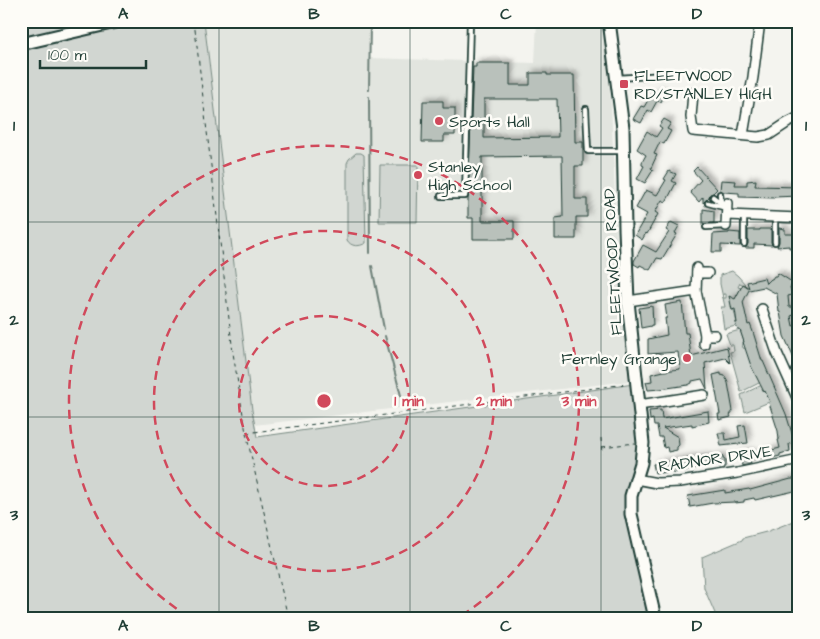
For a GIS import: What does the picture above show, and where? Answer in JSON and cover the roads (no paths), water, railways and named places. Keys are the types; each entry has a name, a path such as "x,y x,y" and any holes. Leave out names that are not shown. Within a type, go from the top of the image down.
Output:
{"street":[{"path":"21,44 120,21"},
{"name":"FLEETWOOD ROAD","path":"609,21 623,128 628,300 643,443 641,463 631,496 630,514 655,618"},
{"path":"743,135 760,21"},
{"path":"693,93 691,117 693,131 758,137 769,135 787,122 799,117"},
{"path":"726,226 725,207 744,216 799,218"},
{"path":"708,273 697,271 696,291 705,340 715,335"},
{"path":"628,300 696,291"},
{"path":"762,309 777,353 799,402"},
{"path":"639,405 704,395"},
{"name":"RADNOR DRIVE","path":"636,479 657,483 680,482 737,473 799,460"}],"lane":[{"path":"441,196 465,196 470,21"},
{"path":"616,78 665,75"},
{"path":"586,108 588,151 624,151"},
{"path":"720,194 725,207"},
{"path":"713,197 725,207"},
{"path":"708,203 725,207"},
{"path":"744,216 744,244"},
{"path":"775,217 775,242"},
{"path":"706,227 726,226"}],"waterway":[{"path":"369,90 370,21"},
{"path":"369,97 370,253"},
{"path":"372,266 384,329"},
{"path":"385,336 403,403"}],"place":[{"name":"FLEETWOOD RD/STANLEY HIGH","path":"624,84"},
{"name":"Sports Hall","path":"439,121"},
{"name":"Stanley High School","path":"418,175"},
{"name":"Fernley Grange","path":"687,358"}]}
